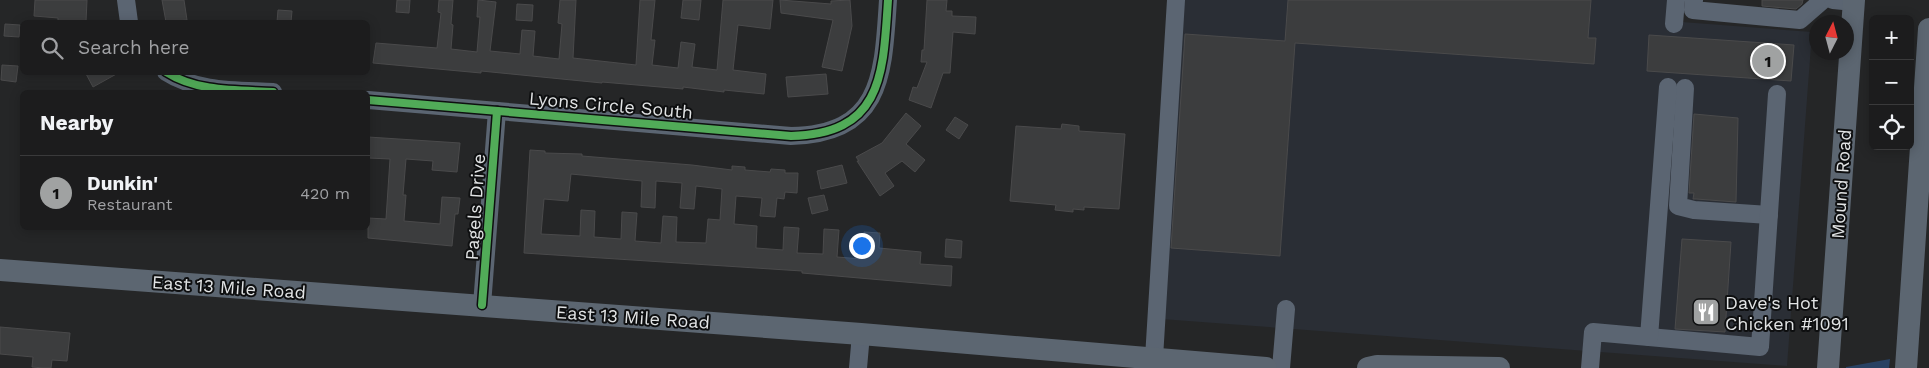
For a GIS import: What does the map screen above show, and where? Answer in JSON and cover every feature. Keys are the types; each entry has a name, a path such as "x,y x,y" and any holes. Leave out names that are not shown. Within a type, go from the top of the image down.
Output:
{"main road":[{"name":"Mound Road","path":"1828,368 1847,1"},
{"path":"1906,368 1922,221 1929,29"},
{"name":"East 13 Mile Road","path":"0,270 861,334 1266,368"},
{"path":"1368,368 1377,366 1499,368"}],"street":[{"path":"126,0 129,20"},
{"name":"Lyons Circle South","path":"370,100 791,136 827,131 849,122 864,108 873,94 884,58 888,0"},
{"path":"1154,358 1176,0"},
{"path":"1674,24 1676,0"},
{"path":"1694,0 1693,10 1800,20 1822,0"},
{"path":"170,75 196,86 247,90"},
{"path":"1649,337 1677,87 1678,206 1694,210 1769,215"},
{"path":"1590,368 1593,332 1760,347 1777,94"},
{"name":"Pagels Drive","path":"482,306 496,111"},
{"path":"1281,368 1286,309"},
{"path":"858,368 861,334"}],"shaded area":[{"path":"1172,0 1684,0 1682,22 1809,32 1810,60 1787,366 1148,318"},
{"path":"1890,359 1889,368 1846,368 1846,367"}],"building":[{"path":"35,0 87,0 86,20 58,20 58,18 34,16"},
{"path":"162,0 184,0 187,20 166,20"},
{"path":"397,0 410,0 409,13 396,12"},
{"path":"439,0 453,0 451,49 477,52 480,17 477,17 478,0 496,2 490,51 520,54 522,30 535,31 533,56 559,59 562,24 558,23 560,0 576,0 573,58 636,65 640,0 655,0 651,40 655,40 652,65 678,68 681,42 695,44 692,67 717,70 723,0 773,0 770,29 738,25 733,70 766,74 764,94 602,83 373,63 376,43 437,48 441,13 438,12"},
{"path":"683,0 701,0 699,20 681,18"},
{"path":"780,0 831,4 831,1 850,0 852,26 842,71 822,67 833,20 781,13"},
{"path":"927,0 947,0 946,11 952,11 952,16 976,17 975,34 953,32 950,73 943,73 931,108 909,100 913,87 917,88 927,62 921,62 922,50 924,50"},
{"path":"1288,0 1591,0 1588,38 1596,38 1594,64 1295,43 1280,256 1171,248 1185,34 1285,41"},
{"path":"1762,0 1803,0 1802,4 1796,9 1762,6"},
{"path":"517,4 533,5 532,21 516,20"},
{"path":"278,10 292,11 291,20 277,20"},
{"path":"5,24 20,25 19,37 4,36"},
{"path":"1649,35 1794,45 1791,81 1647,71"},
{"path":"2,65 18,66 16,82 1,80"},
{"path":"826,74 828,94 788,97 786,77"},
{"path":"87,75 115,75 93,87"},
{"path":"906,113 921,126 906,144 925,160 915,172 902,161 885,173 894,186 880,196 856,157 882,143"},
{"path":"1694,114 1738,118 1736,202 1693,199 1694,193 1689,193"},
{"path":"955,117 968,125 959,139 946,130"},
{"path":"1062,124 1079,126 1079,131 1125,134 1119,209 1084,207 1084,210 1073,209 1073,212 1055,210 1056,205 1010,201 1016,126 1061,129"},
{"path":"370,137 460,143 457,172 432,170 433,161 406,159 403,195 406,195 404,221 440,224 442,197 460,198 458,214 455,214 452,246 368,238 370,218 386,219 390,159 370,158"},
{"path":"530,150 545,151 545,153 582,154 582,156 732,170 732,166 745,167 745,170 770,172 771,169 785,170 785,173 798,173 797,193 785,192 784,199 777,198 775,217 760,216 762,198 736,196 734,224 757,226 756,248 783,250 784,227 799,228 797,253 823,254 824,229 839,230 837,257 862,259 864,232 880,233 879,248 921,252 920,264 952,266 951,286 802,273 802,271 524,253","holes":["571,174 642,181 641,207 655,208 656,181 682,183 680,208 694,209 696,186 722,189 720,220 708,219 706,243 676,242 677,217 663,216 661,243 635,241 637,213 622,212 621,239 594,237 595,211 581,210 580,236 541,234 544,199 568,201"]},
{"path":"842,165 847,183 821,189 817,171"},
{"path":"824,195 828,210 812,214 808,198"},
{"path":"946,239 962,241 961,258 945,257"},
{"path":"1682,239 1731,242 1725,332 1675,329"},
{"path":"0,327 70,333 67,361 52,360 51,368 32,367 33,357 0,354"}],"cycle path":[{"path":"370,100 791,136 821,133 844,124 861,112 872,95 884,52 888,0"},
{"path":"171,75 204,87 231,90"},
{"path":"482,305 497,111"}],"place":[{"name":"Dunkin'","path":"1768,61"},
{"name":"Dave's Hot Chicken #1091","path":"1706,312"}]}
